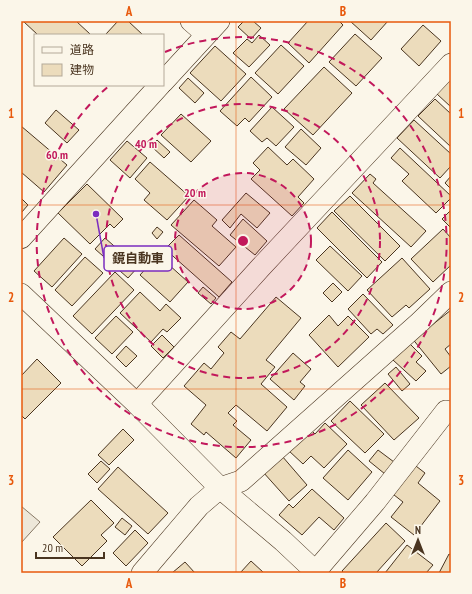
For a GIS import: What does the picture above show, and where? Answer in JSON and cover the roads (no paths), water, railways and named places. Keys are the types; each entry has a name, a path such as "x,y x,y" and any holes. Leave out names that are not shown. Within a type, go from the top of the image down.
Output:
{"street":[{"path":"164,81 206,25"},
{"path":"137,404 261,267 451,64"},
{"path":"21,238 159,86"},
{"path":"142,573 199,506 220,488 241,481 420,322 451,292"},
{"path":"21,294 137,404 220,488 283,540 316,572 375,502 446,411"}],"place":[{"name":"鏡自動車","path":"96,214"}]}
